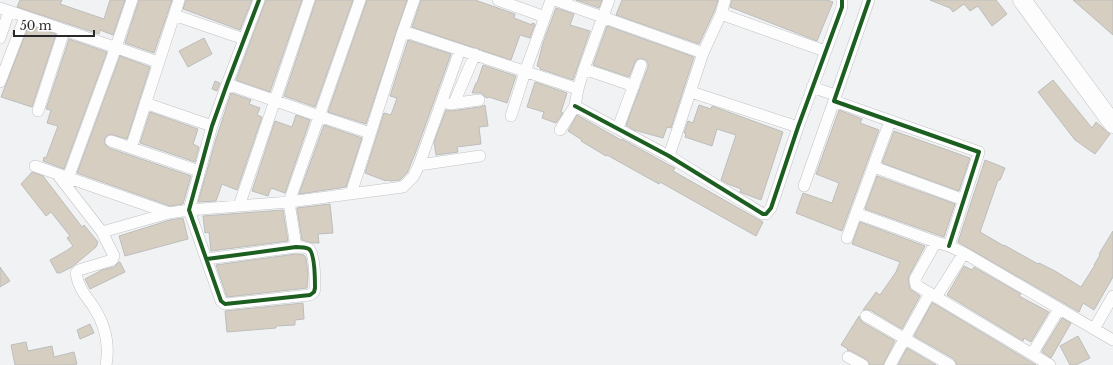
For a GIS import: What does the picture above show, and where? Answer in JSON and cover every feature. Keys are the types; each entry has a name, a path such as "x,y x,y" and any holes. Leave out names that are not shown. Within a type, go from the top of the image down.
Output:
{"main road":[{"path":"1022,0 1113,124"}],"street":[{"path":"68,178 132,0"},
{"path":"131,148 179,0"},
{"path":"207,259 296,247 307,248 313,255 314,292 310,295 223,303 220,301 207,259 189,210 212,126 259,0"},
{"path":"239,206 309,0"},
{"path":"296,247 289,202 360,0"},
{"path":"351,194 414,0"},
{"path":"498,0 546,16"},
{"path":"511,116 551,0"},
{"path":"555,0 703,53"},
{"path":"560,130 575,106 584,69 604,18 609,0"},
{"path":"669,156 703,53 721,14 725,0"},
{"path":"575,106 669,156 763,214 766,214 771,208 812,87 842,7 842,0"},
{"path":"804,186 869,0"},
{"path":"0,38 4,10 158,62"},
{"path":"721,14 825,51"},
{"path":"174,15 244,39"},
{"path":"0,82 25,17"},
{"path":"38,111 64,31"},
{"path":"403,31 578,89"},
{"path":"102,232 169,213 189,210 289,202 403,187 413,177 419,164 460,50"},
{"path":"454,103 475,54"},
{"path":"618,128 642,65"},
{"path":"584,69 634,86"},
{"path":"227,84 370,133"},
{"path":"812,87 834,98 890,121 979,152 949,246"},
{"path":"691,92 798,127"},
{"path":"440,106 479,100"},
{"path":"145,104 212,126"},
{"path":"847,238 890,121"},
{"path":"111,141 199,171"},
{"path":"419,164 480,156"},
{"path":"35,166 169,213"},
{"path":"874,167 964,200"},
{"path":"58,174 102,232 114,256 114,259 79,270 76,273 79,287 102,322 106,335 106,365"},
{"path":"861,215 949,246 964,253 1113,340"},
{"path":"936,242 915,279 918,288 933,295 1050,365"},
{"path":"890,365 905,338 933,295 964,253"},
{"path":"1094,329 1113,296"},
{"path":"1032,354 1060,309"},
{"path":"866,316 950,365"},
{"path":"848,357 863,365"}],"building":[{"path":"20,0 62,0 60,4 104,19 110,0 125,0 113,35 100,30 99,34 17,7"},
{"path":"139,0 172,0 154,53 125,43"},
{"path":"186,0 252,0 240,30 183,9"},
{"path":"266,0 302,0 270,92 236,80"},
{"path":"316,0 353,0 315,107 284,96"},
{"path":"367,0 407,0 366,124 328,112"},
{"path":"421,0 475,0 515,14 514,18 532,25 532,23 535,24 530,38 520,35 511,60 412,27"},
{"path":"576,0 602,0 599,8"},
{"path":"622,0 718,0 699,44 616,15"},
{"path":"732,0 827,0 833,2 817,41 730,7"},
{"path":"930,0 996,0 1007,14 992,26 978,6 970,11 964,4 953,12 950,8"},
{"path":"1073,0 1113,0 1113,35"},
{"path":"556,8 574,14 570,25 590,31 573,80 540,69 540,67 537,66 543,43"},
{"path":"29,25 56,34 32,107 1,97"},
{"path":"607,26 694,57 671,128 667,127 663,138 634,130 626,125 648,67 646,60 640,58 636,60 629,77 593,65"},
{"path":"204,38 212,54 188,67 179,51"},
{"path":"69,39 107,52 64,169 43,161 44,157 46,158 58,126 47,123 51,110 46,109"},
{"path":"408,40 451,54 407,173 400,180 386,181 365,173 384,113 391,115 397,98 390,96"},
{"path":"120,56 150,67 127,139 110,134 105,138 104,143 109,148 191,176 183,204 170,206 77,173"},
{"path":"483,65 516,76 507,103 485,97 481,93 472,93"},
{"path":"1053,80 1092,128 1096,122 1110,134 1095,154 1075,140 1038,92"},
{"path":"215,81 220,83 217,91 212,89"},
{"path":"535,82 567,93 561,112 563,113 556,123 542,118 544,112 527,107"},
{"path":"231,93 251,100 249,104 260,108 257,115 262,117 237,190 222,184 216,201 198,202 216,139"},
{"path":"485,105 488,126 479,127 481,144 457,147 458,152 436,155 434,142 446,110 451,111"},
{"path":"699,105 711,109 712,106 783,132 761,200 740,192 741,189 721,180 736,135 717,129 712,146 685,137 686,133 684,133 688,121 693,123"},
{"path":"839,110 862,119 860,123 879,130 842,231 796,213 803,193 832,203 839,183 816,174"},
{"path":"150,112 198,129 193,144 199,147 195,162 140,143"},
{"path":"296,115 310,120 285,193 271,188 268,196 252,191 275,121 292,127"},
{"path":"577,115 675,168 673,171 763,222 756,236 660,182 659,184 581,141 582,140 568,131"},
{"path":"324,125 362,138 346,187 299,194"},
{"path":"894,131 970,158 959,191 882,163"},
{"path":"985,160 1005,168 1000,180 998,180 980,232 1004,246 1055,271 1081,287 1095,265 1100,255 1099,254 1113,231 1113,277 1094,310 1083,303 1079,312 958,242"},
{"path":"32,172 43,176 82,227 84,225 98,242 96,247 72,267 60,273 57,273 50,260 73,246 67,238 70,236 51,212 46,216 21,184"},
{"path":"877,176 955,204 944,237 865,209"},
{"path":"330,204 333,233 318,234 319,243 312,243 302,240 297,208"},
{"path":"283,210 288,241 211,251 209,232 205,233 203,216"},
{"path":"183,218 188,239 125,256 119,236 170,220"},
{"path":"860,222 925,246 908,280 910,289 920,296 902,329 870,310 863,310 876,292 880,295 896,272 900,262 852,244"},
{"path":"296,254 304,255 306,258 308,274 307,288 227,297 216,265"},
{"path":"119,262 125,272 90,289 85,279 102,270 114,267"},
{"path":"964,266 972,270 974,267 1021,294 1019,296 1049,312 1031,342 1024,338 1023,341 947,295"},
{"path":"0,267 10,281 0,287"},
{"path":"303,303 304,319 295,320 295,325 227,332 225,311"},
{"path":"932,303 1036,365 957,365 954,359 914,336"},
{"path":"859,316 862,322 895,341 883,365 870,365 866,359 847,350 848,349 841,345"},
{"path":"1062,318 1071,323 1051,358 1042,352"},
{"path":"90,324 94,333 80,339 77,330"},
{"path":"1078,336 1090,358 1076,365 1070,365 1060,346"},
{"path":"26,342 28,351 52,346 54,357 74,352 77,364 15,365 11,345"},
{"path":"907,348 936,365 898,365"}],"cycle path":[{"path":"207,259 296,247 307,248 311,252 314,261 314,292 310,295 225,304 221,301 189,210 212,126 259,0"},
{"path":"575,106 669,156 763,214 766,214 771,208 798,127 842,7 842,0"},
{"path":"869,0 834,101 979,152 949,246"}]}
